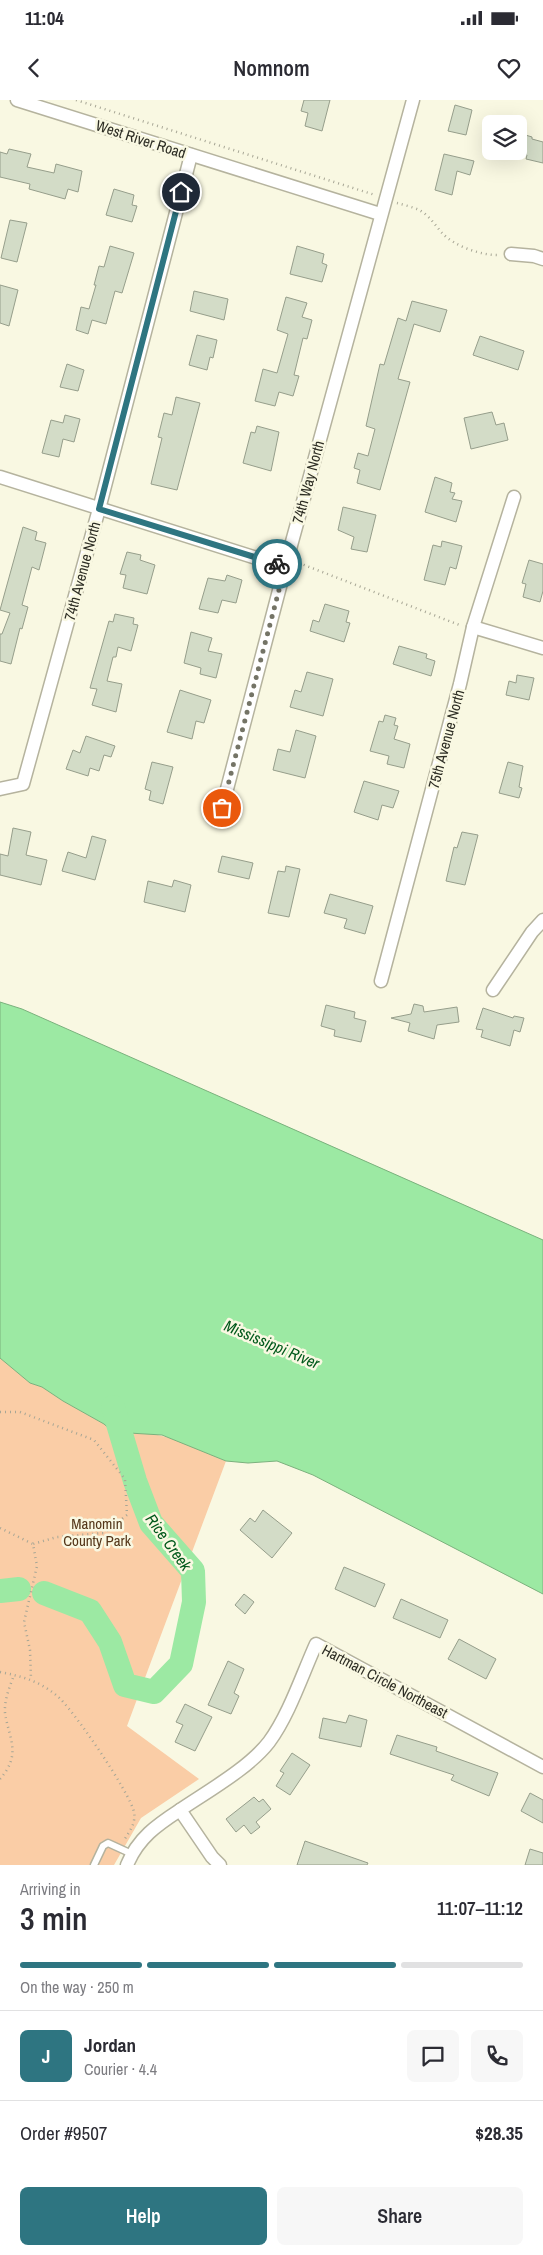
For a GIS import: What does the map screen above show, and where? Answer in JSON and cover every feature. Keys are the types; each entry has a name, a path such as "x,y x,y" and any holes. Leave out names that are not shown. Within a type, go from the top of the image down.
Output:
{"street":[{"name":"West River Road","path":"17,100 380,214"},
{"name":"74th Way North","path":"222,808 380,214 413,100"},
{"name":"74th Avenue North","path":"0,789 23,784 99,509 191,155"},
{"path":"510,254 534,256 543,259"},
{"path":"0,477 99,509 286,563"},
{"name":"75th Avenue North","path":"381,981 460,684 473,627 514,498"},
{"path":"473,627 543,648"},
{"path":"493,990 532,932 543,920"},
{"name":"Hartman Circle Northeast","path":"130,1860 143,1837 152,1828 251,1760 269,1742 280,1725 316,1644 543,1767"},
{"path":"180,1810 212,1857 220,1865"}],"lane":[{"path":"94,1865 105,1844 108,1842 120,1848 130,1860"}],"path":[{"path":"76,100 374,195"},
{"path":"392,202 420,210 429,217 443,234 458,244 493,255 510,254"},
{"path":"286,563 334,575 462,626 473,627"},
{"path":"0,1412 20,1412 94,1440 125,1479 128,1514 104,1533 57,1537 33,1544 0,1528"},
{"path":"31,1679 30,1650 24,1622 37,1566 33,1544"},
{"path":"0,1672 31,1679 58,1696 102,1755 134,1811 134,1823 120,1848"},
{"path":"0,1779 12,1759 13,1741 5,1712 12,1674"}],"green space":[{"name":"Manomin County Park","path":"0,1358 30,1383 42,1387 104,1424 120,1437 145,1433 159,1435 188,1444 226,1461 127,1726 199,1779 141,1818 114,1865 0,1865"}],"water":[{"name":"Mississippi River","path":"0,1002 22,1009 543,1240 543,1594 313,1475 277,1461 248,1463 226,1461 162,1435 129,1433 120,1438 104,1424 42,1387 30,1383 0,1358"}],"building":[{"path":"304,100 330,100 322,131 305,126 308,113 301,111"},
{"path":"455,105 472,110 466,135 448,131"},
{"path":"527,135 543,142 543,163 527,159"},
{"path":"9,149 31,154 27,167 54,173 56,164 82,171 78,192 68,189 65,199 29,189 30,184 0,177 0,152 7,154"},
{"path":"444,154 474,161 470,175 457,171 452,195 435,190"},
{"path":"114,189 134,195 132,205 137,206 132,222 106,215"},
{"path":"10,220 27,223 17,262 1,258"},
{"path":"110,246 134,253 122,293 115,291 106,324 92,320 88,334 76,330 81,307 89,309 99,266 104,267"},
{"path":"297,246 324,254 322,263 327,265 322,282 290,274"},
{"path":"0,285 18,290 9,326 0,323"},
{"path":"194,291 228,299 224,320 190,311"},
{"path":"286,297 307,303 302,317 312,320 307,339 303,338 294,375 299,376 293,396 279,392 275,406 255,401 263,369 277,373 288,334 277,330"},
{"path":"412,301 447,310 440,332 414,324 398,379 410,382 380,490 357,483 360,470 354,468 358,453 368,456 375,429 366,426 380,364 384,365 398,318 406,321"},
{"path":"197,335 217,340 213,358 210,357 207,370 189,365"},
{"path":"480,336 524,351 518,370 473,355"},
{"path":"67,364 84,370 78,391 60,387"},
{"path":"176,397 200,403 177,490 151,484 162,438 158,437 164,413 172,415"},
{"path":"492,412 496,425 504,423 508,440 471,449 464,418"},
{"path":"65,415 80,419 74,442 63,439 59,457 42,453 51,420 63,423"},
{"path":"257,426 279,432 271,471 243,463 251,432 255,433"},
{"path":"435,477 452,483 450,492 455,493 452,499 462,501 456,522 425,512"},
{"path":"343,507 376,515 367,552 351,549 354,537 338,530"},
{"path":"23,527 37,532 35,540 46,543 39,570 32,567 22,605 28,607 22,629 20,628 11,664 0,661 0,634 2,634 10,613 0,610"},
{"path":"442,541 462,546 456,569 450,567 445,585 424,580 433,545 441,547"},
{"path":"127,552 141,555 140,560 155,565 147,594 123,588 126,575 120,574"},
{"path":"529,560 543,564 543,591 540,602 523,597 526,584 522,583"},
{"path":"227,575 242,580 236,603 222,600 218,613 199,609 208,578 225,581"},
{"path":"325,604 349,611 346,622 350,623 344,642 310,631 313,620 319,622"},
{"path":"115,614 134,618 133,624 138,625 131,651 118,647 116,657 113,657 107,681 122,684 116,712 92,705 97,689 90,688 109,621 113,622"},
{"path":"191,632 212,638 208,651 222,654 216,678 200,674 201,668 184,663"},
{"path":"399,646 427,654 426,658 435,661 431,676 393,664"},
{"path":"307,672 333,679 323,716 290,707 295,690 301,692"},
{"path":"517,675 534,678 529,700 506,695 509,681 516,683"},
{"path":"180,690 211,700 204,723 196,721 192,739 167,732"},
{"path":"385,715 396,718 394,725 398,726 394,739 410,744 404,768 387,764 389,756 370,751 379,721 383,722"},
{"path":"296,730 316,736 305,778 273,770 278,749 290,752"},
{"path":"86,736 115,746 111,757 104,755 99,771 90,768 88,776 66,769 73,750 80,753"},
{"path":"152,762 173,767 163,804 149,800 151,791 145,789"},
{"path":"508,762 523,766 519,787 522,788 519,798 499,793"},
{"path":"364,781 399,791 393,808 382,805 378,820 354,812"},
{"path":"13,828 31,832 26,855 47,860 41,885 0,875 0,854 8,856"},
{"path":"462,832 478,835 465,885 446,881 454,847 457,848"},
{"path":"92,836 106,840 95,880 62,871 68,852 86,858"},
{"path":"222,856 253,863 249,879 218,872"},
{"path":"286,866 300,869 289,917 268,913 278,871 285,872"},
{"path":"174,880 191,885 185,912 144,902 148,881 172,887"},
{"path":"330,894 373,906 365,934 344,928 347,919 324,913"},
{"path":"414,1004 423,1006 424,1012 457,1007 459,1022 437,1025 434,1039 408,1031 410,1023 391,1018 411,1014"},
{"path":"326,1005 355,1012 354,1018 366,1021 361,1042 334,1036 335,1030 321,1026"},
{"path":"483,1008 513,1018 514,1016 524,1018 520,1032 514,1030 510,1046 481,1037 483,1030 476,1029"},
{"path":"263,1510 292,1533 272,1558 240,1530 250,1518 255,1522"},
{"path":"344,1567 385,1584 375,1607 335,1589"},
{"path":"244,1594 254,1602 245,1614 235,1605"},
{"path":"401,1599 448,1620 440,1638 393,1618"},
{"path":"459,1639 496,1659 486,1679 448,1659"},
{"path":"228,1661 244,1669 234,1693 239,1696 231,1714 208,1705"},
{"path":"185,1704 212,1717 195,1751 175,1742 183,1725 176,1722"},
{"path":"349,1715 367,1720 361,1747 319,1738 323,1718 346,1723"},
{"path":"397,1735 437,1747 436,1751 498,1773 489,1796 451,1780 454,1775 390,1754"},
{"path":"292,1753 310,1765 290,1795 276,1786 284,1773 280,1771"},
{"path":"530,1793 543,1800 543,1823 521,1811"},
{"path":"254,1797 259,1802 263,1799 271,1809 256,1822 260,1827 251,1834 244,1825 236,1832 226,1819"},
{"path":"305,1841 368,1863 367,1865 297,1865"},
{"path":"530,1849 543,1853 543,1865 525,1865"}],"waterway":[{"name":"Rice Creek","path":"44,1593 90,1611 110,1642 125,1685 154,1692 181,1664 194,1602 193,1571 151,1523 135,1481 113,1407"},
{"name":"Rice Creek","path":"0,1591 19,1589"}],"way so far":[{"path":"222,808 285,567 277,564"}],"route":[{"path":"181,192 99,509 277,564"}]}
